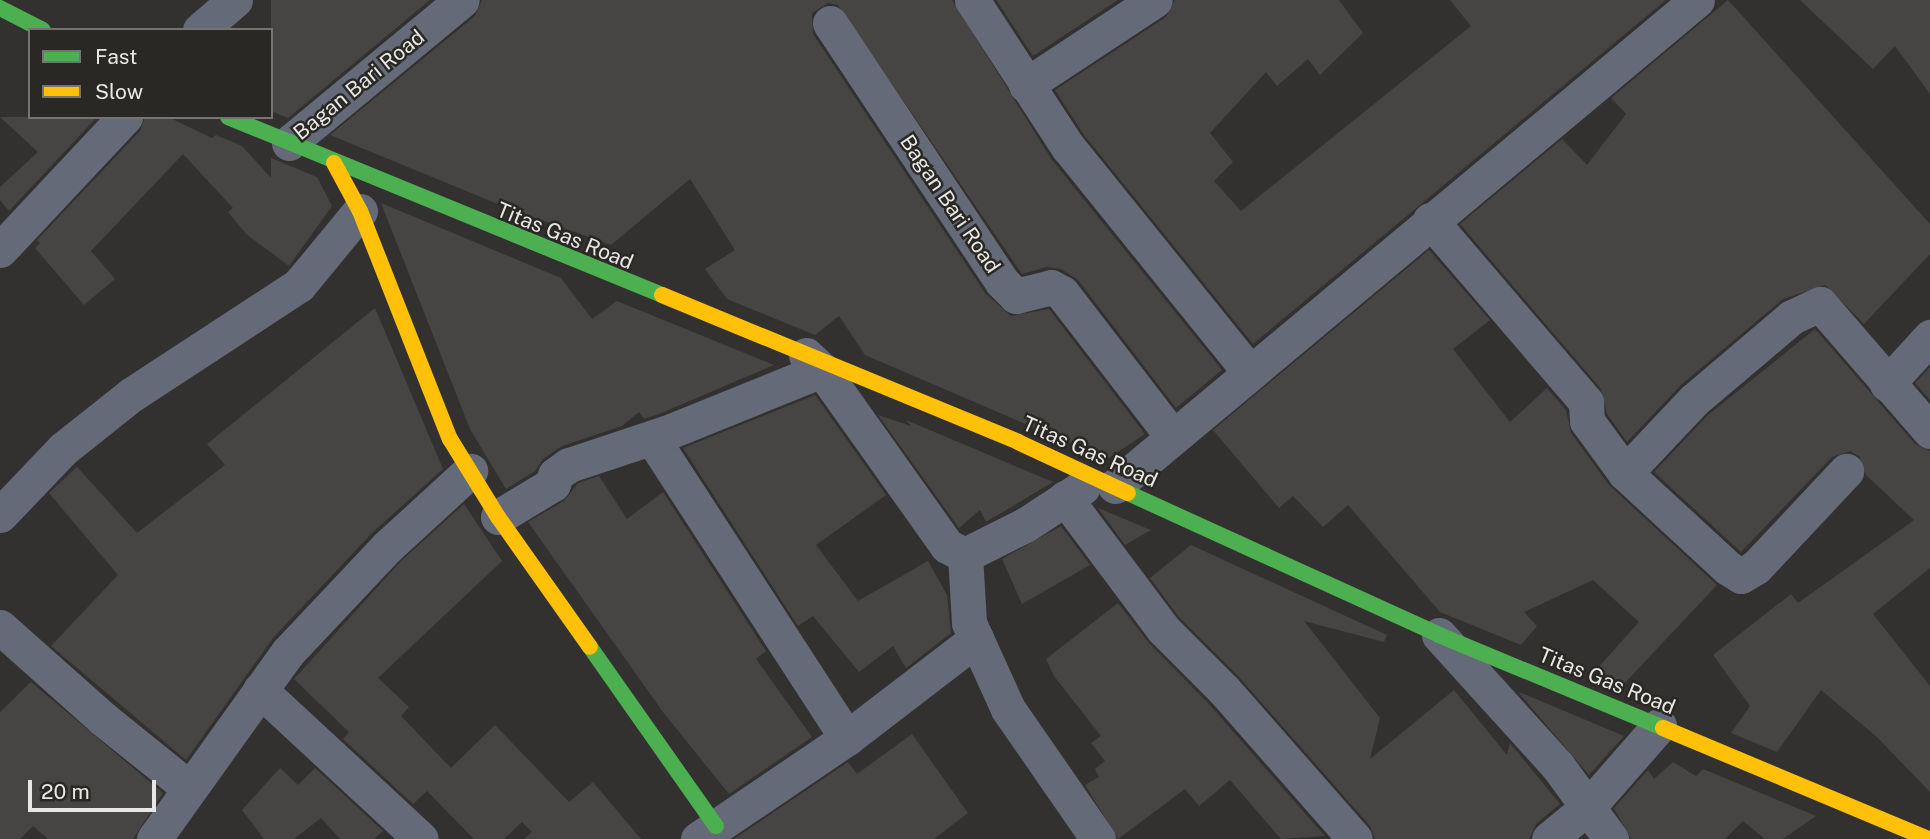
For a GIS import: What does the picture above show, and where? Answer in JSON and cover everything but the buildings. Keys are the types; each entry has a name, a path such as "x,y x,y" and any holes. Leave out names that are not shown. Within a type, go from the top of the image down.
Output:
{"street":[{"path":"202,28 234,0"},
{"name":"Bagan Bari Road","path":"289,143 462,0"},
{"path":"972,0 1068,147 1249,371"},
{"path":"1026,85 1155,0"},
{"path":"965,555 1025,525 1065,498 1106,482 1173,437 1697,0"},
{"path":"0,8 39,28"},
{"name":"Bagan Bari Road","path":"830,23 1002,282 1016,296 1051,287 1062,293 1173,437"},
{"path":"0,250 123,119"},
{"name":"Titas Gas Road","path":"233,119 814,363 1106,482 1439,635 1928,839"},
{"path":"334,163 360,211 450,439 498,517 707,833 847,738 976,639"},
{"path":"0,515 64,449 131,395 299,285 360,211"},
{"path":"1430,220 1586,402 1587,421 1625,473 1728,568 1741,576 1756,567 1846,471"},
{"path":"1625,473 1694,400 1792,317 1820,304 1930,432"},
{"path":"1887,384 1930,337"},
{"path":"498,517 554,484 560,469 652,438 814,363 947,546 965,555"},
{"path":"652,438 847,738"},
{"path":"154,839 288,652 378,556 470,471"},
{"path":"1065,498 1163,629 1224,690 1305,787 1355,839"},
{"path":"965,555 969,623 1008,709 1098,839"},
{"path":"0,627 102,718 189,788"},
{"path":"1439,635 1557,765 1611,839"},
{"path":"260,690 421,839"},
{"path":"1549,839 1588,807 1659,726"}],"traffic: fast":[{"path":"0,8 39,28"},
{"path":"233,119 662,295"},
{"path":"1128,493 1439,635 1663,728"},
{"path":"590,647 716,826"}],"traffic: slow":[{"path":"334,163 360,211 450,439 498,517 590,647"},
{"path":"662,295 1018,442 1128,493"},
{"path":"1663,728 1928,839"}]}
